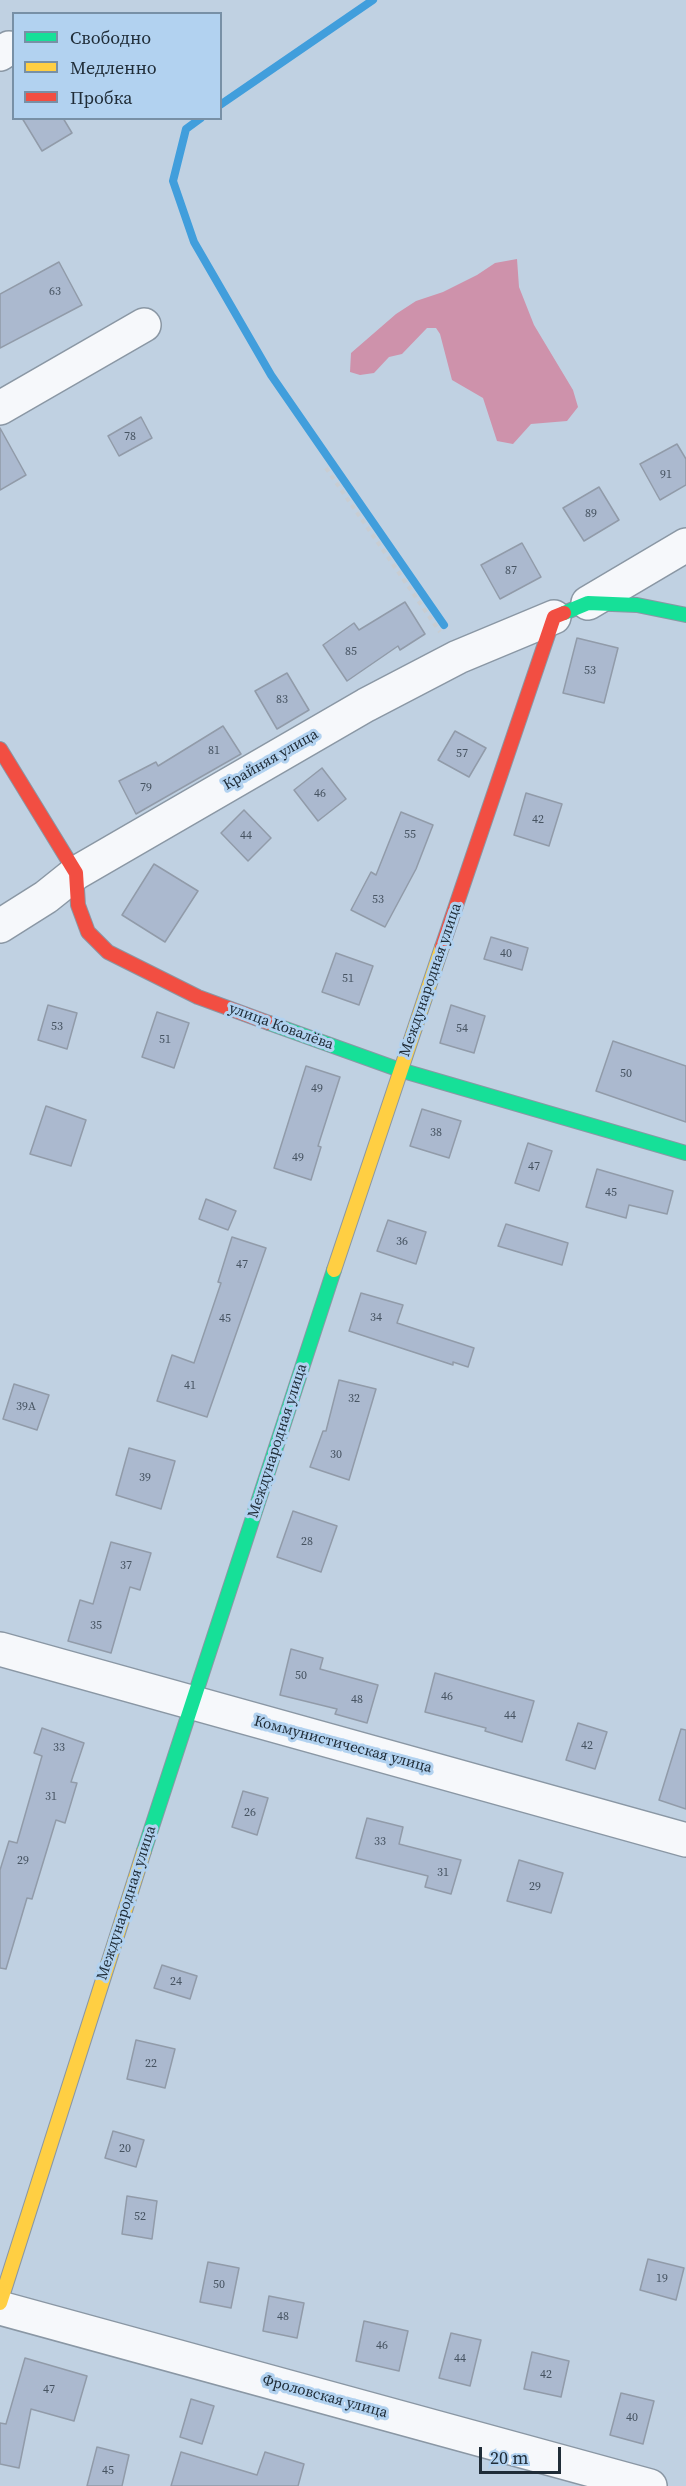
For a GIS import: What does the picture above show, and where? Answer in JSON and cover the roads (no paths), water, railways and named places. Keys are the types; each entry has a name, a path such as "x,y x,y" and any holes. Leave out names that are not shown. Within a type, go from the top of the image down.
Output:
{"street":[{"path":"0,408 144,325"},
{"path":"554,617 588,603 686,545"},
{"path":"588,603 637,606 686,615"},
{"name":"Крайняя улица","path":"0,926 46,897 76,873 366,705 458,657 554,617"},
{"name":"Международная улица","path":"0,2303 191,1703 400,1070 554,617"},
{"name":"улица Ковалёва","path":"0,749 76,873 78,905 88,932 108,952 198,997 400,1070 686,1153"},
{"name":"Коммунистическая улица","path":"0,1649 686,1840"},
{"name":"Фроловская улица","path":"0,2308 650,2486"}],"waterway":[{"path":"222,104 373,0"},
{"path":"198,120 186,129 173,181 194,242 271,375 444,625"}]}
